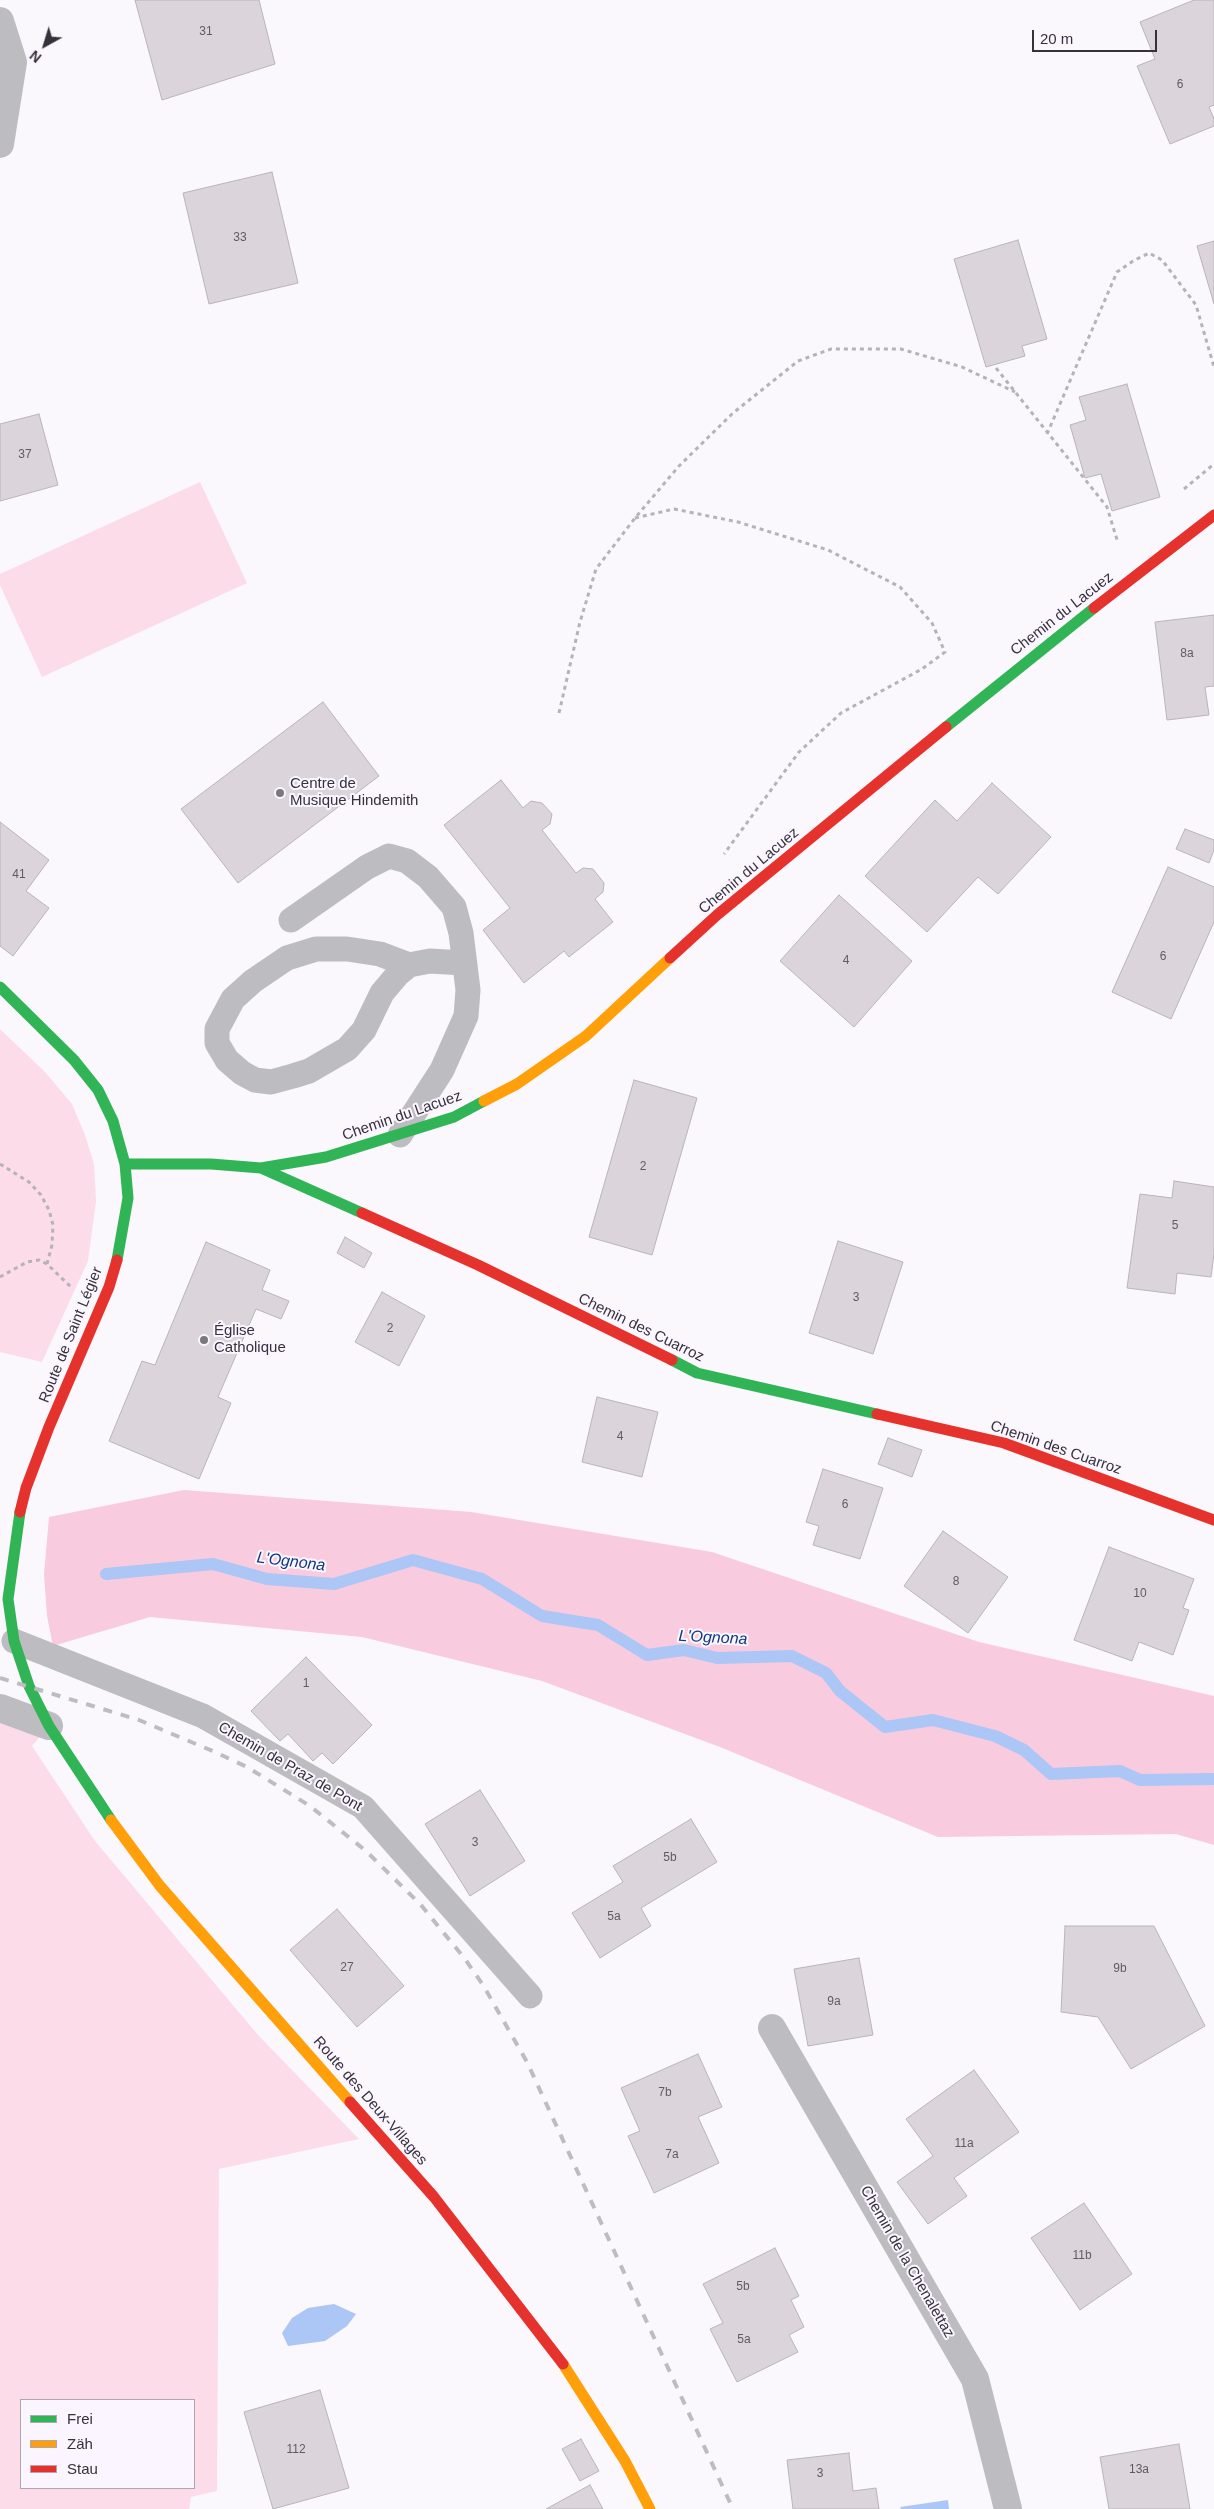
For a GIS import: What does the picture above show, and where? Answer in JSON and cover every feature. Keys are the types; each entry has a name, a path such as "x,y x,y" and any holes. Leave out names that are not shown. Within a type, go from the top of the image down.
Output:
{"street":[{"path":"0,21 13,62 0,144"},
{"name":"Chemin du Lacuez","path":"262,1168 326,1157 400,1135 454,1117 517,1084 586,1036 725,909 1064,631 1214,515"},
{"name":"Route de Saint Légier","path":"0,987 74,1060 98,1090 113,1121 125,1164 128,1198 119,1255 109,1287 49,1427 26,1488 17,1526 4,1601 14,1641 29,1686 49,1726"},
{"name":"Chemin des Cuarroz","path":"125,1164 212,1164 262,1168 478,1265 697,1372 1004,1442 1214,1520"},
{"path":"0,1708 49,1726"},
{"name":"Route des Deux-Villages","path":"49,1726 94,1797 160,1886 434,2197 571,2374 625,2461 650,2509"},
{"name":"Chemin de la Chenalettaz","path":"772,2028 975,2379 1008,2509"}],"lane":[{"path":"291,920 367,867 389,856 407,861 428,877 454,907 461,933 468,990 463,1023 442,1070 400,1135"},
{"path":"409,965 380,954 347,949 316,949 287,958 253,981 233,999 216,1029 217,1043 227,1060 242,1073 255,1080 271,1082 309,1071 347,1049 364,1030 382,993 398,974 409,965 430,961 464,964"},
{"name":"Chemin de Praz de Pont","path":"14,1641 203,1716 362,1808 530,1996"}],"path":[{"path":"1047,434 1117,272 1149,253 1162,260 1196,305 1214,367"},
{"path":"559,713 580,622 596,570 635,518 679,466 733,413 798,361 831,349 901,349 962,367 1015,392"},
{"path":"996,368 1107,507 1119,545 1126,540"},
{"path":"1180,493 1214,464"},
{"path":"635,518 674,509 738,522 828,550 900,587 932,623 945,652 922,669 841,713 799,752 724,854"},
{"path":"0,1164 29,1182 41,1194 49,1210 53,1225 52,1245 47,1264"},
{"path":"0,1277 27,1262 38,1260 47,1264 74,1292"}],"shaded area":[{"path":"200,482 247,583 42,677 0,585 0,574"},
{"path":"0,1029 45,1072 72,1104 85,1135 94,1164 96,1201 88,1261 42,1362 0,1352"},
{"path":"184,1490 471,1512 712,1552 979,1642 1214,1696 1214,1845 1176,1834 938,1837 720,1747 542,1681 362,1637 150,1617 53,1646 47,1616 44,1574 49,1517"},
{"path":"0,1708 49,1726 32,1746 95,1841 258,2035 359,2139 219,2169 217,2491 191,2497 189,2509 0,2509"}],"water":[{"path":"334,2304 356,2314 347,2326 325,2341 288,2346 282,2333 292,2318 308,2308"},
{"path":"948,2500 949,2509 901,2509 900,2507"}],"building":[{"path":"135,0 259,0 275,64 162,100"},
{"path":"1194,0 1214,0 1214,105 1209,107 1214,119 1214,126 1170,144 1137,66 1155,59 1140,22"},
{"path":"272,172 298,283 209,304 183,193"},
{"path":"1018,240 1047,339 1022,346 1025,356 986,367 954,259"},
{"path":"1214,241 1214,304 1197,246"},
{"path":"1127,384 1160,497 1112,511 1101,474 1085,478 1070,425 1086,420 1079,397"},
{"path":"39,414 58,485 0,501 0,424"},
{"path":"1214,615 1214,686 1205,687 1209,715 1167,720 1155,622"},
{"path":"323,702 379,776 238,883 181,809"},
{"path":"501,780 523,808 531,801 542,803 552,814 550,824 542,830 576,873 583,868 593,869 604,883 603,892 595,899 613,922 569,957 564,951 524,983 483,930 510,908 444,825"},
{"path":"992,783 1051,837 998,894 978,877 927,932 865,876 935,800 957,821"},
{"path":"0,822 49,860 26,891 49,908 13,956 0,946"},
{"path":"1185,829 1214,840 1214,850 1209,863 1176,849"},
{"path":"1168,867 1214,887 1214,922 1171,1019 1112,992"},
{"path":"839,895 912,961 854,1027 780,961"},
{"path":"634,1080 697,1098 652,1255 589,1237"},
{"path":"1174,1181 1214,1187 1214,1253 1211,1277 1177,1273 1175,1294 1127,1288 1140,1194 1172,1198"},
{"path":"345,1237 372,1253 364,1268 337,1253"},
{"path":"838,1241 903,1262 873,1354 809,1333"},
{"name":"Église Catholique","path":"206,1242 270,1270 262,1290 289,1301 281,1319 256,1309 218,1397 231,1403 199,1479 109,1441 142,1361 155,1365"},
{"path":"382,1292 425,1316 399,1366 355,1342"},
{"path":"597,1397 658,1412 642,1477 582,1462"},
{"path":"888,1438 922,1450 912,1477 878,1464"},
{"path":"823,1469 883,1488 860,1559 813,1545 819,1526 806,1522"},
{"path":"943,1531 1008,1577 968,1633 904,1586"},
{"path":"1109,1547 1194,1579 1183,1608 1189,1610 1173,1655 1139,1642 1132,1661 1074,1640"},
{"path":"306,1657 372,1725 333,1764 322,1753 313,1761 288,1734 280,1741 251,1711"},
{"path":"480,1790 525,1861 470,1896 425,1824"},
{"path":"691,1819 717,1862 641,1908 651,1926 600,1958 572,1913 623,1882 613,1866"},
{"path":"337,1909 404,1986 357,2027 290,1950"},
{"path":"1065,1926 1154,1926 1205,2026 1131,2069 1098,2017 1061,2012"},
{"path":"859,1958 873,2035 808,2046 794,1969"},
{"path":"698,2054 722,2107 698,2117 719,2163 654,2193 628,2136 640,2131 621,2088"},
{"path":"974,2070 1019,2132 954,2178 967,2196 928,2224 897,2182 933,2156 906,2119"},
{"path":"1084,2203 1132,2274 1080,2310 1031,2238"},
{"path":"775,2248 799,2296 791,2300 804,2327 789,2335 798,2352 737,2382 710,2329 723,2323 703,2284"},
{"path":"320,2390 349,2488 273,2509 244,2412"},
{"path":"581,2439 599,2471 580,2481 562,2449"},
{"path":"1179,2444 1190,2509 1109,2509 1100,2457"},
{"path":"849,2453 853,2491 876,2488 879,2509 793,2509 787,2460"},
{"path":"590,2485 603,2509 546,2509"}],"waterway":[{"name":"L'Ognona","path":"106,1574 213,1564 267,1579 334,1584 413,1560 482,1579 542,1616 598,1625 647,1655 684,1650 717,1658 792,1656 826,1673 840,1691 885,1727 933,1720 995,1736 1024,1750 1051,1774 1120,1771 1140,1780 1214,1779"}],"railway":[{"path":"0,1678 139,1720 247,1767 310,1806 366,1851 421,1905 465,1959 483,1985 527,2062 733,2509"}],"traffic: fast":[{"path":"946,727 1094,608"},
{"path":"0,987 74,1060 98,1090 113,1121 125,1164 128,1198 117,1260"},
{"path":"261,1168 326,1157 454,1117 484,1101"},
{"path":"125,1164 211,1164 261,1168 362,1213"},
{"path":"672,1360 697,1373 877,1414"},
{"path":"20,1512 8,1599 14,1641 29,1686 49,1726 111,1820"}],"traffic: slow":[{"path":"484,1101 517,1084 586,1036 670,958"},
{"path":"111,1820 160,1886 350,2102"},
{"path":"563,2364 625,2461 650,2509"}],"traffic: jam":[{"path":"1094,608 1214,515"},
{"path":"670,958 717,915 946,727"},
{"path":"362,1213 478,1265 672,1360"},
{"path":"20,1512 26,1488 49,1427 109,1287 117,1260"},
{"path":"877,1414 1004,1443 1214,1520"},
{"path":"350,2102 434,2197 563,2364"}],"place":[{"name":"Centre de Musique Hindemith","path":"280,793"},
{"name":"Église Catholique","path":"204,1340"}]}
